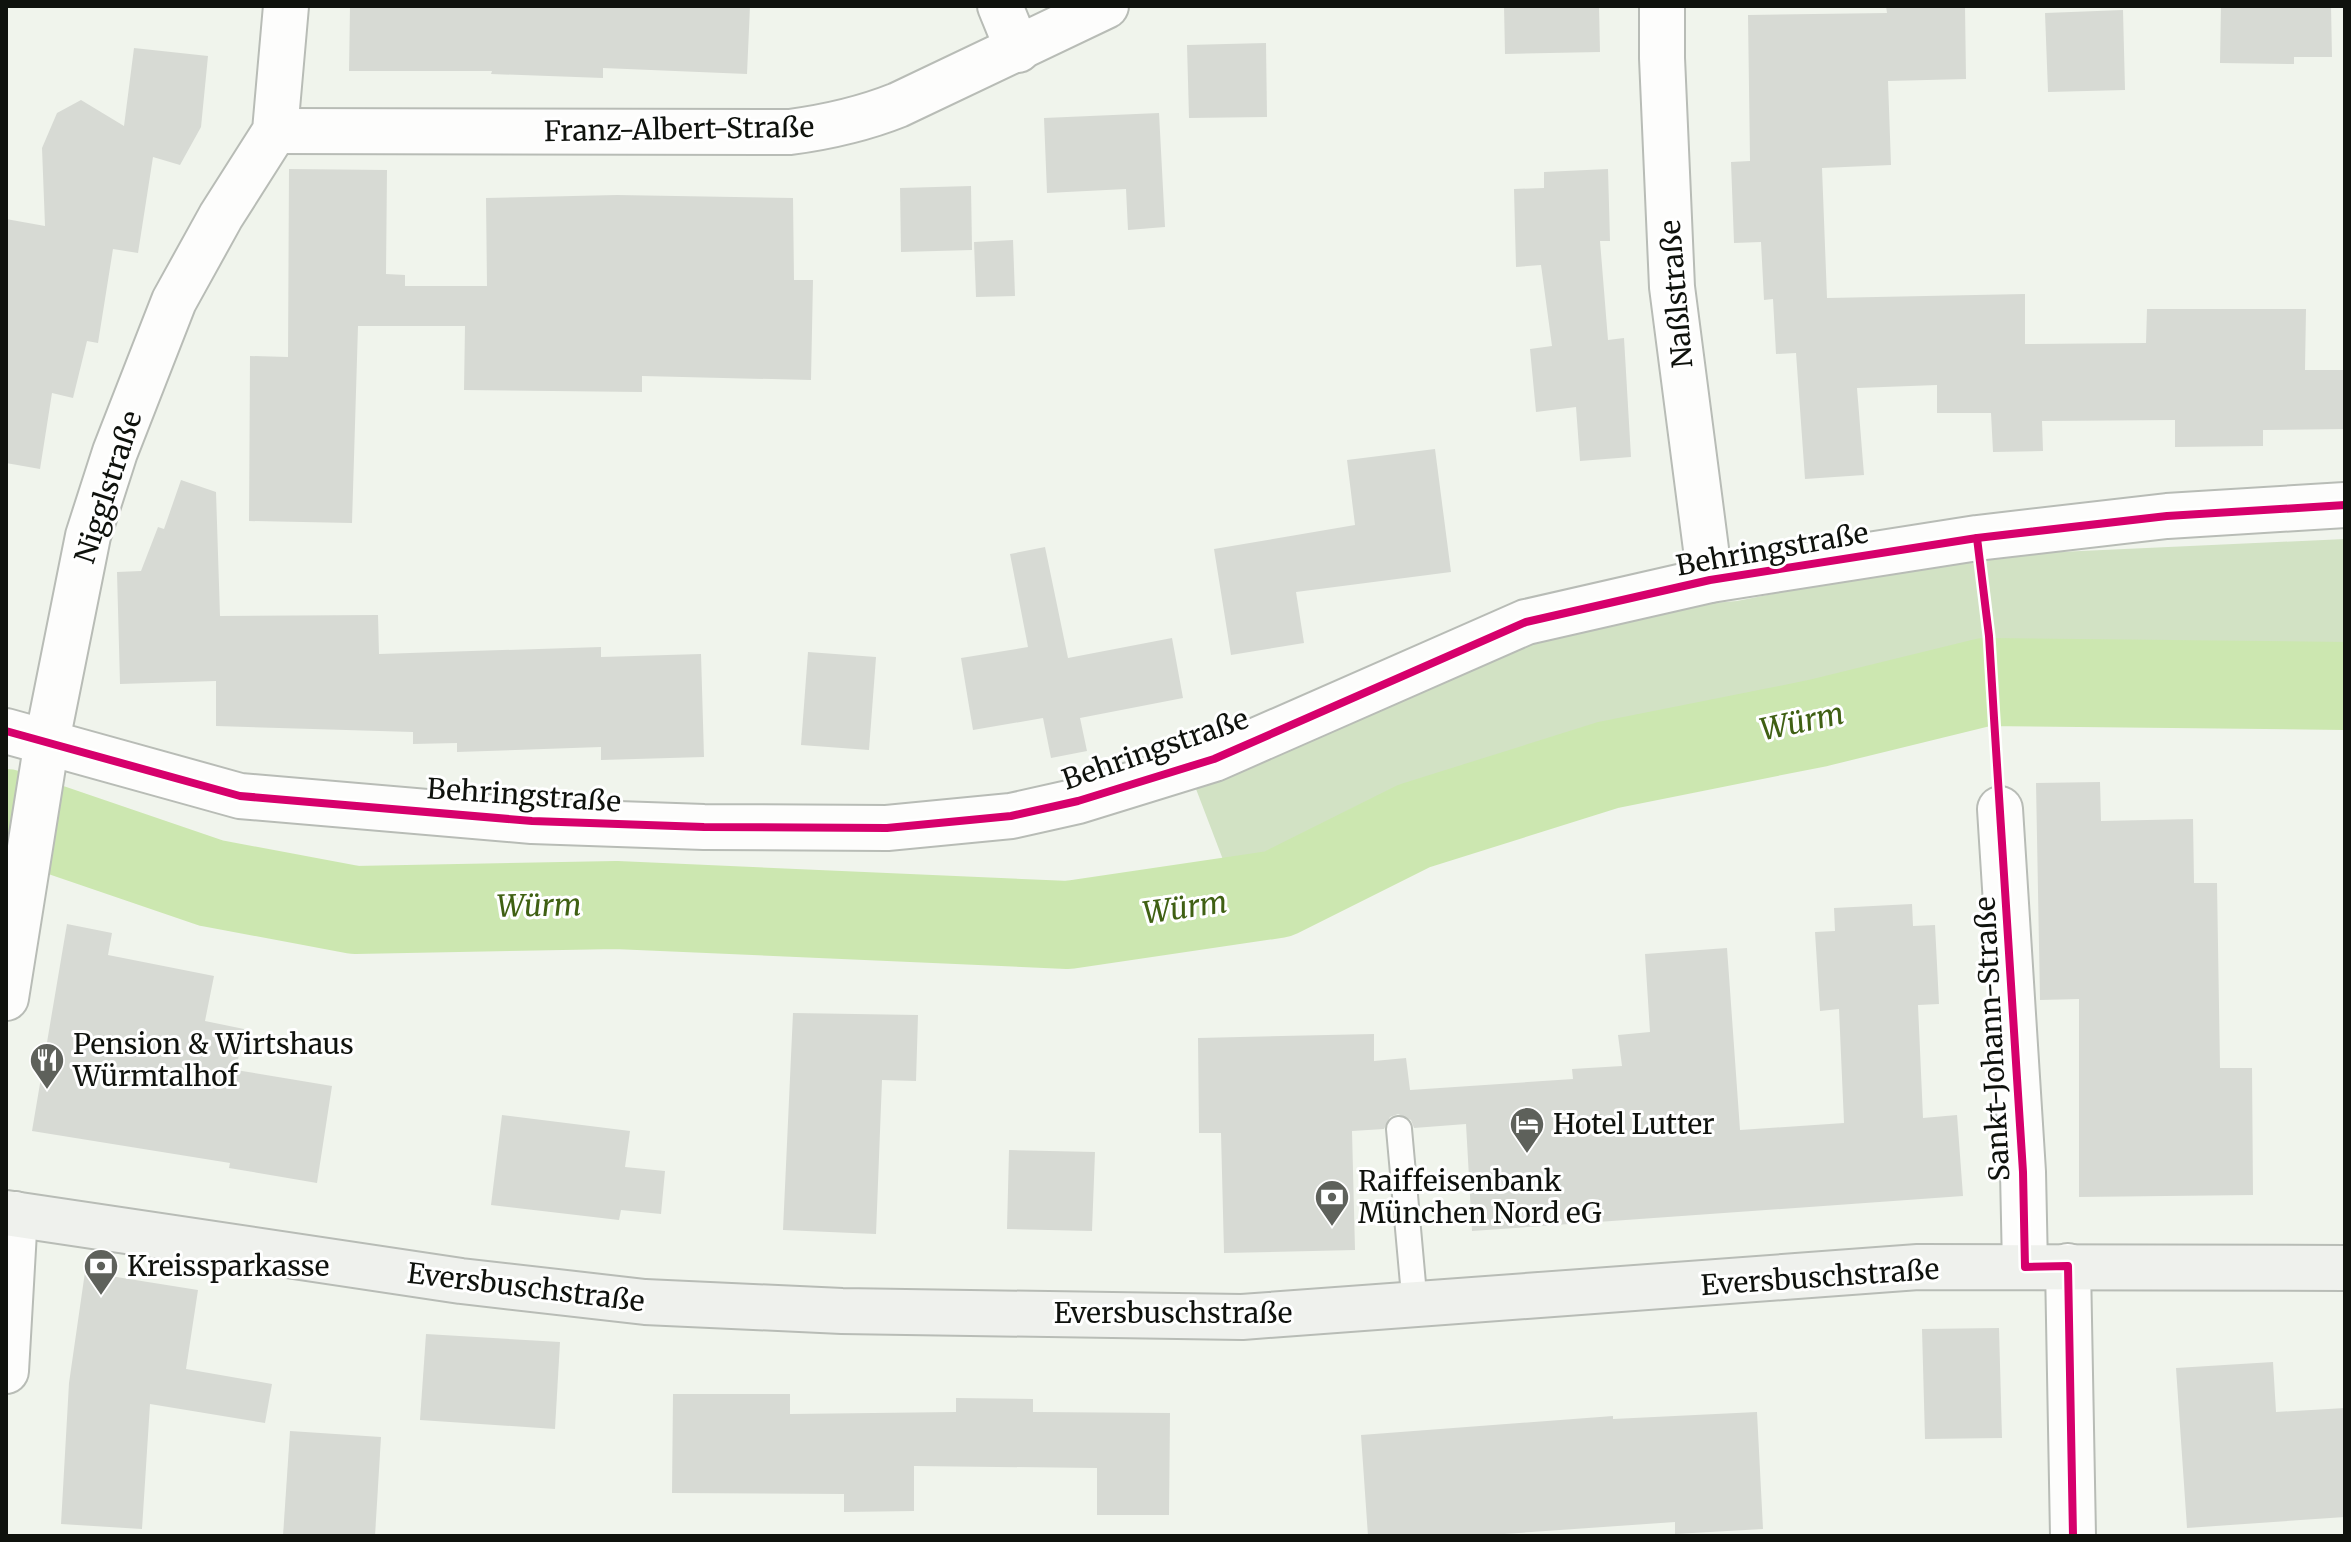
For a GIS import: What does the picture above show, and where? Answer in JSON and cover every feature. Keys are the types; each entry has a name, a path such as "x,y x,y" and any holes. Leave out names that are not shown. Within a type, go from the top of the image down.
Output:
{"main road":[{"name":"Eversbuschstraße","path":"10,1213 461,1281 645,1302 857,1311 1242,1317 1918,1267 2345,1268"}],"street":[{"name":"Nigglstraße","path":"6,998 21,904 32,750 88,536 115,452 174,301 221,216 275,131 286,6"},
{"path":"1000,6 1018,50"},
{"name":"Franz-Albert-Straße","path":"275,131 790,132 818,128 875,114 1018,50 1106,6"},
{"name":"Naßlstraße","path":"1662,6 1672,287 1710,580"},
{"name":"Behringstraße","path":"32,750 240,796 532,821 704,827 887,828 1011,816 1078,801 1214,759 1526,622 1710,580 1977,538 2167,516 2345,505"},
{"name":"Sankt-Johann-Straße","path":"2000,809 2023,1172 2025,1267"},
{"path":"6,1371 10,1213"},
{"path":"2068,1266 2073,1536"}],"lane":[{"path":"1399,1129 1415,1306"}],"green space":[{"path":"2345,539 2345,660 2035,642 1965,653 1788,706 1562,745 1379,800 1230,878 1196,789 1571,615 1737,601 1877,573 2018,554"}],"building":[{"path":"350,6 750,6 747,74 603,68 603,78 491,74 492,71 349,71"},
{"path":"1504,6 1599,6 1600,52 1505,54"},
{"path":"1886,6 1965,6 1966,79 1888,81 1891,165 1822,168 1827,298 2025,294 2025,344 2146,343 2147,309 2306,309 2305,370 2345,370 2345,429 2263,430 2263,446 2175,447 2175,420 2042,421 2043,451 1993,452 1991,413 1937,413 1937,385 1857,388 1864,475 1805,479 1796,353 1776,354 1773,299 1764,300 1761,242 1734,243 1731,162 1750,161 1748,15 1887,13"},
{"path":"2221,6 2331,6 2332,57 2294,57 2294,64 2220,63"},
{"path":"2123,10 2125,90 2048,92 2045,13"},
{"path":"1266,43 1267,117 1189,118 1187,45"},
{"path":"134,48 208,56 201,127 180,165 153,157 138,253 113,249 98,343 87,341 73,398 52,393 40,469 6,463 6,219 45,226 42,148 57,113 81,100 124,126"},
{"path":"1159,113 1165,227 1128,230 1126,189 1047,193 1044,118"},
{"path":"289,169 387,170 386,274 405,275 405,286 487,286 486,198 617,195 793,198 794,280 813,280 811,380 642,376 642,392 464,390 465,326 358,326 352,523 249,521 250,356 288,357"},
{"path":"1608,169 1610,241 1600,241 1608,340 1624,338 1631,457 1580,461 1576,407 1536,412 1530,349 1552,346 1541,265 1516,267 1514,189 1544,188 1544,172"},
{"path":"971,186 972,250 901,252 900,188"},
{"path":"1013,240 1015,296 976,297 974,242"},
{"path":"1435,449 1451,572 1296,592 1304,643 1231,655 1214,549 1355,525 1347,460"},
{"path":"181,480 216,492 220,616 378,615 379,654 601,647 601,657 701,654 704,757 601,760 601,747 457,752 457,743 413,744 413,732 216,726 216,681 120,684 117,572 141,571 158,527 164,529"},
{"path":"1045,547 1068,658 1172,638 1183,698 1080,718 1087,751 1051,758 1043,718 973,730 961,658 1028,647 1010,554"},
{"path":"808,652 876,657 869,750 801,745"},
{"path":"2100,782 2101,821 2193,819 2194,883 2217,883 2220,1068 2252,1068 2253,1195 2079,1197 2079,999 2040,1000 2036,783"},
{"path":"1912,904 1913,926 1935,925 1939,1004 1918,1005 1923,1118 1957,1115 1963,1196 1472,1231 1466,1124 1414,1128 1411,1120 1398,1114 1390,1117 1384,1129 1352,1131 1355,1250 1224,1253 1221,1133 1199,1133 1198,1038 1374,1034 1374,1061 1406,1058 1410,1090 1573,1079 1572,1069 1622,1066 1618,1035 1650,1032 1645,954 1727,948 1740,1130 1844,1123 1839,1009 1820,1011 1815,932 1835,931 1834,908"},
{"path":"67,924 112,933 108,955 214,976 205,1021 244,1029 236,1070 332,1086 317,1183 229,1168 230,1163 32,1131"},
{"path":"793,1013 918,1015 916,1081 882,1080 876,1234 783,1230"},
{"path":"502,1115 630,1131 625,1167 665,1171 661,1214 621,1210 619,1220 491,1205"},
{"path":"1009,1150 1095,1152 1092,1231 1007,1229"},
{"path":"85,1272 198,1290 186,1369 272,1384 265,1423 150,1404 142,1529 61,1524 69,1383"},
{"path":"1999,1328 2002,1438 1925,1439 1922,1329"},
{"path":"426,1334 560,1342 555,1429 420,1420"},
{"path":"2273,1362 2276,1412 2345,1408 2345,1517 2187,1528 2176,1368"},
{"path":"673,1394 790,1394 790,1414 956,1412 956,1398 1033,1399 1033,1412 1170,1413 1169,1515 1097,1515 1097,1468 914,1466 914,1511 844,1512 844,1494 672,1493"},
{"path":"1757,1412 1763,1529 1675,1534 1675,1522 1475,1536 1368,1536 1361,1435 1613,1416 1613,1419"},
{"path":"290,1431 381,1437 375,1536 283,1536"}],"waterway":[{"name":"Würm","path":"6,813 211,883 355,910 616,905 1068,925 1278,894 1414,826 1608,765 1818,723 1985,682 2345,686"}],"cycle path":[{"path":"6,731 240,796 532,821 704,827 887,828 1011,816 1078,801 1214,759 1526,622 1710,580 1977,538 2167,516 2345,505"},
{"path":"1977,538 1989,636 2023,1172 2025,1267 2068,1266 2073,1536"}],"place":[{"name":"Pension & Wirtshaus Würmtalhof","path":"47,1091"},
{"name":"Hotel Lutter","path":"1527,1155"},
{"name":"Raiffeisenbank München Nord eG","path":"1332,1228"},
{"name":"Kreissparkasse","path":"101,1297"}]}
